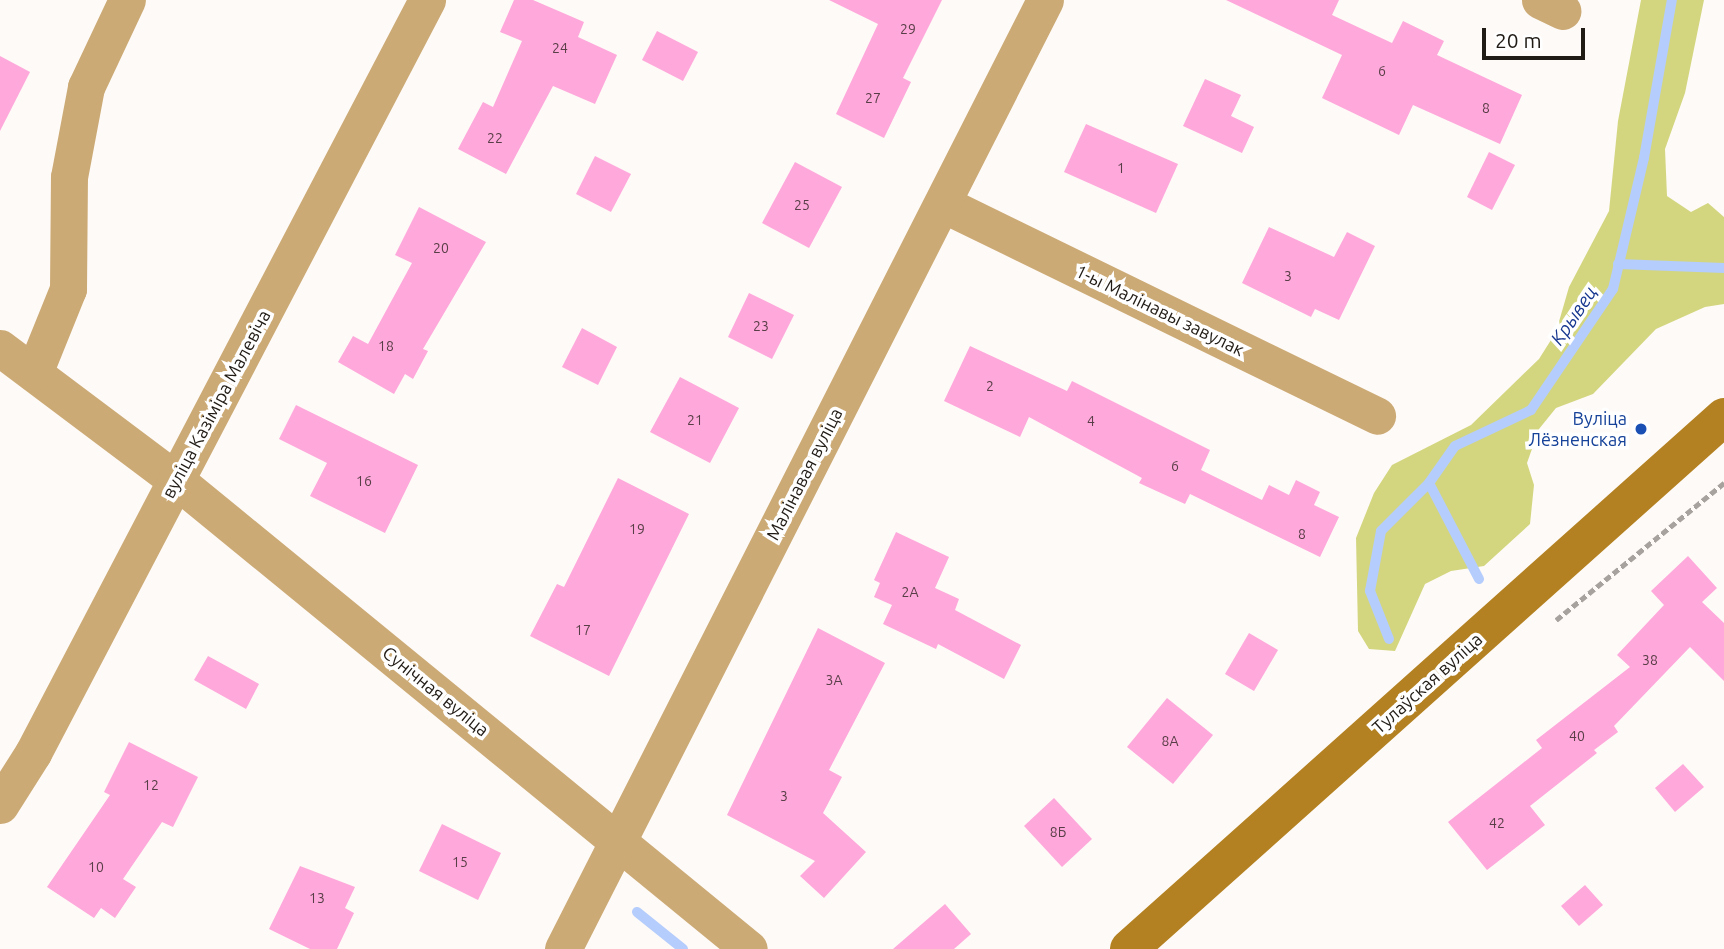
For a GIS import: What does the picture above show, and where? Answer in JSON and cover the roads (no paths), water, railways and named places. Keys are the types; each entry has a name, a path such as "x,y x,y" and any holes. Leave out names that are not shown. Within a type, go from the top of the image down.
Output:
{"main road":[{"name":"Тулаўская вуліца","path":"1129,949 1724,417"}],"street":[{"path":"34,373 68,289 69,177 86,87 127,0"},
{"name":"вуліца Казіміра Малевіча","path":"0,805 33,753 427,0"},
{"name":"Малінавая вуліца","path":"563,949 617,838 1045,0"},
{"name":"1-ы Малінавы завулак","path":"943,204 1377,416"},
{"name":"Сунічная вуліца","path":"0,348 176,480 750,949"}],"waterway":[{"name":"Крывец","path":"1479,579 1429,483 1455,446 1531,410 1613,289 1644,158 1672,0"},
{"path":"1618,264 1724,268"},
{"path":"1389,639 1370,591 1381,531 1429,483"},
{"path":"637,912 683,949"}],"place":[{"name":"Вуліца Лёзненская","path":"1641,429"}]}
